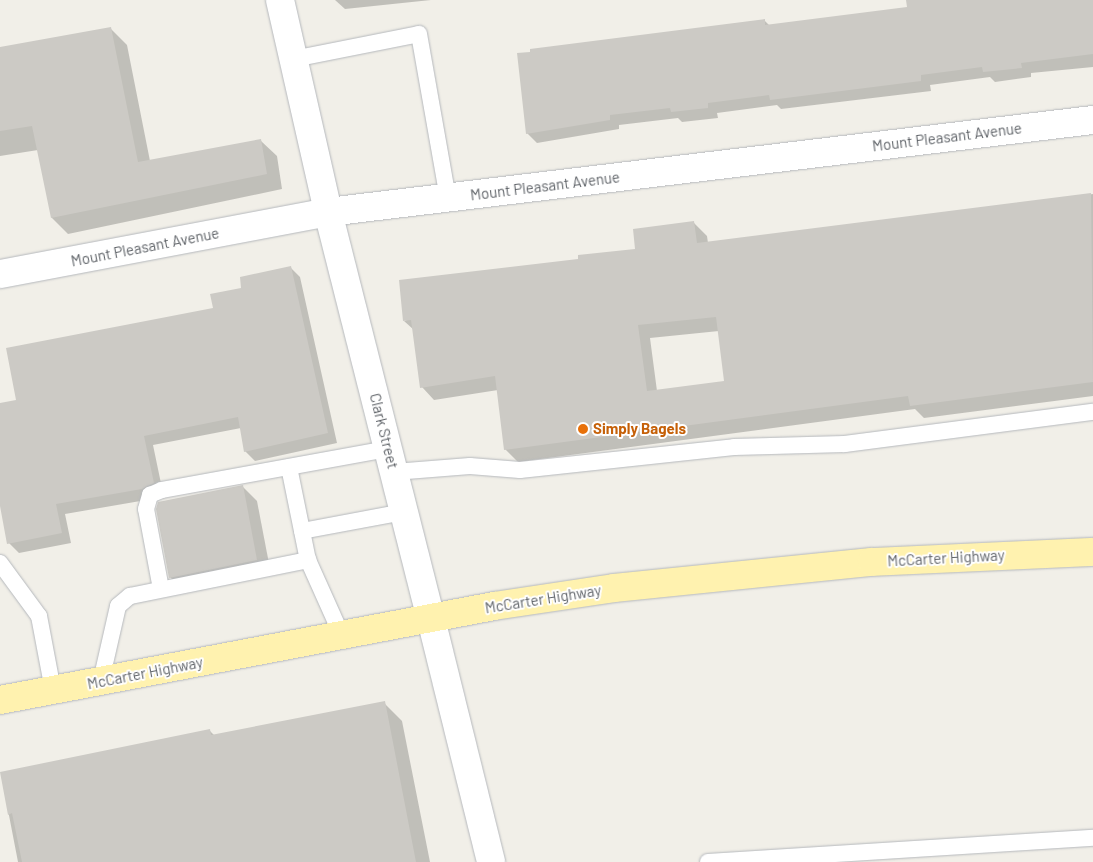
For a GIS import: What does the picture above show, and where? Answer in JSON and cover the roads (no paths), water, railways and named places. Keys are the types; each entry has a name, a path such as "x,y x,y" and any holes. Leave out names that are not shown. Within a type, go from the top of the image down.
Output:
{"main road":[{"name":"McCarter Highway","path":"0,700 431,618 614,588 872,562 1093,552"}],"street":[{"name":"Clark Street","path":"280,0 328,212 491,862"},
{"name":"Mount Pleasant Avenue","path":"0,274 328,212 1093,120"}],"lane":[{"path":"293,58 419,34 448,198"},
{"path":"161,589 146,509 150,495 289,467 391,461 520,470 734,447 845,444 1093,412"},
{"path":"289,467 308,560 342,636"},
{"path":"302,531 404,512"},
{"path":"101,681 118,606 130,596 308,560"},
{"path":"0,563 39,616 53,690"},
{"path":"708,862 1093,838"}],"place":[{"name":"Simply Bagels","path":"583,429"}]}
